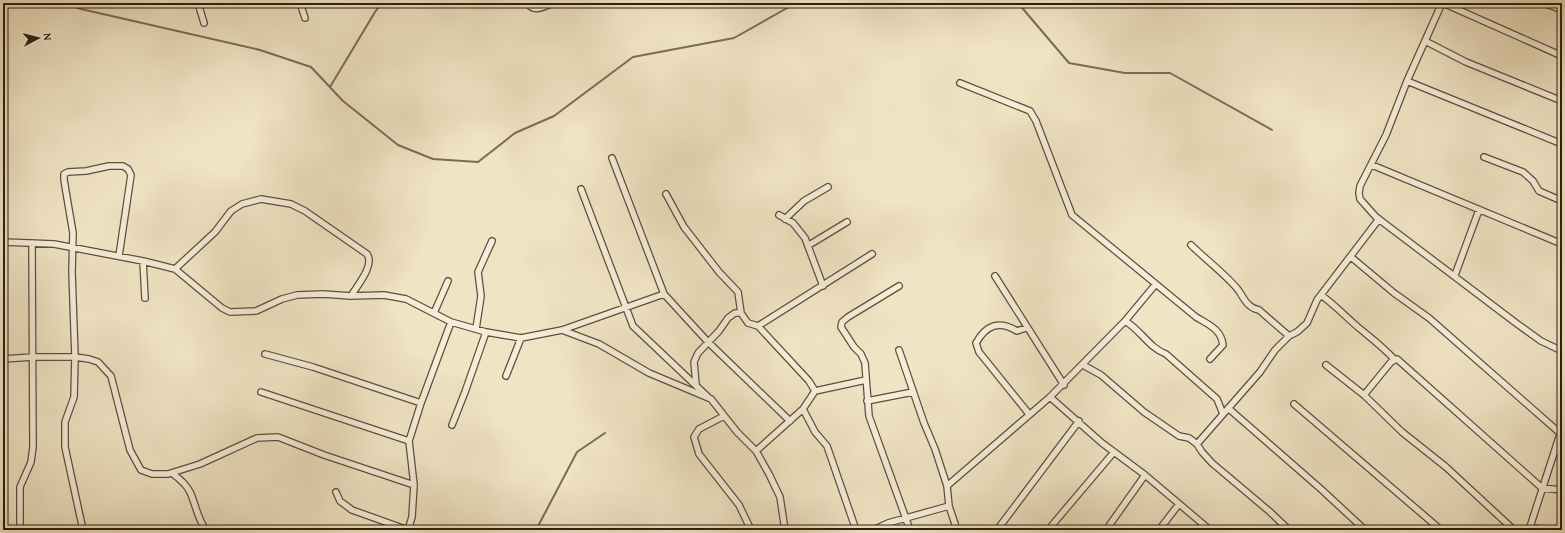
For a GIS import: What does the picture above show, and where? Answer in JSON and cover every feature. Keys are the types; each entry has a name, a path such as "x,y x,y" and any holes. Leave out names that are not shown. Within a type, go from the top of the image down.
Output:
{"street":[{"path":"198,3 204,23"},
{"path":"300,3 305,18"},
{"path":"527,3 530,8 534,9 553,3"},
{"path":"1562,56 1442,3 1407,82 1395,115 1359,193 1360,199 1380,219 1455,276 1472,291 1541,341 1562,351"},
{"path":"1544,3 1562,10"},
{"path":"1425,41 1466,62 1562,101"},
{"path":"1407,82 1562,144"},
{"path":"960,83 1030,111 1036,121 1072,215 1155,285 1196,317 1216,328 1222,337 1223,345 1210,359"},
{"path":"1484,157 1523,172 1533,180 1540,191 1562,201"},
{"path":"612,158 664,294 708,342 790,421"},
{"path":"1372,165 1562,244"},
{"path":"83,530 64,436 65,422 74,397 75,357 72,248 73,233 64,174 68,172 86,171 109,166 123,166 128,169 131,175 119,256"},
{"path":"785,219 804,201 828,187"},
{"path":"582,189 625,308 636,331 696,384 756,451 780,497 785,530"},
{"path":"666,194 684,227 719,272 738,292 742,313 748,323 758,326 809,381 815,392"},
{"path":"175,269 215,232 231,211 252,201 272,200 291,204 305,211 367,254 369,257 369,264 352,296"},
{"path":"1455,276 1480,210"},
{"path":"778,215 799,230 809,245 813,261 823,286"},
{"path":"1197,444 1289,336 1297,332 1307,323 1321,295 1380,219"},
{"path":"809,245 847,222"},
{"path":"476,329 481,296 478,272 492,241"},
{"path":"3,242 54,244 119,256 175,269 222,308 230,312 256,311 282,299 297,295 392,295 406,299 451,322 486,332 521,338 562,330 664,294"},
{"path":"20,530 20,487 31,462 33,446 32,243"},
{"path":"1191,245 1239,290 1246,303 1254,309 1259,310 1289,336"},
{"path":"758,326 872,254"},
{"path":"1351,257 1394,293 1429,318 1561,431 1530,529 1552,530"},
{"path":"143,261 145,298"},
{"path":"995,276 1026,328 1064,385"},
{"path":"434,314 448,281"},
{"path":"947,486 1005,438 1029,414 1064,385 1125,321 1155,285"},
{"path":"899,286 842,322 841,327 854,347 861,354 865,363 869,416 904,520 910,530"},
{"path":"1321,295 1348,316 1358,327 1383,347 1394,359 1400,361 1542,488 1562,490"},
{"path":"696,384 695,358 708,342 720,331 728,318 735,313 742,313"},
{"path":"1125,321 1138,330 1152,346 1166,354 1217,399 1223,414"},
{"path":"336,492 340,501 352,510 408,530 412,517 414,485 410,440 421,403 451,322"},
{"path":"1026,328 1016,331 1003,324 992,325 981,334 976,343 979,352 1029,414"},
{"path":"562,330 599,344 649,374 711,400"},
{"path":"452,425 486,332"},
{"path":"506,376 521,338"},
{"path":"899,350 947,486 949,506 957,530"},
{"path":"265,354 314,367 421,403"},
{"path":"3,359 75,357 89,358 98,362 111,376 130,450 141,470 152,474 173,474 200,464 257,438 278,437 324,455 414,485"},
{"path":"1364,395 1394,359"},
{"path":"1083,365 1101,375 1144,412 1179,436 1188,438 1197,444 1212,463 1269,511 1289,530"},
{"path":"1326,365 1364,395 1402,432 1446,467 1514,530"},
{"path":"756,451 803,409 815,392 866,380"},
{"path":"1057,391 1060,405"},
{"path":"261,392 410,440"},
{"path":"867,401 914,392"},
{"path":"1050,397 1079,421 1102,443 1145,475 1210,530"},
{"path":"1294,404 1441,530"},
{"path":"1228,408 1322,490 1365,530"},
{"path":"803,409 814,432 827,446 856,530"},
{"path":"724,416 699,429 694,437 699,454 739,505 751,530"},
{"path":"997,530 1079,421"},
{"path":"1554,450 1562,450"},
{"path":"1048,530 1114,452"},
{"path":"173,474 185,484 191,493 201,523 206,530"},
{"path":"1106,530 1145,475"},
{"path":"1160,530 1179,504"},
{"path":"873,530 888,523 904,520 949,506"}],"waterway":[{"path":"63,3 81,9 260,50 311,67 343,101 398,145 433,159 478,162 515,133 554,116 633,57 734,38 796,3"},
{"path":"330,87 375,12 382,3"},
{"path":"1018,3 1069,63 1125,73 1170,73 1272,130"},
{"path":"536,530 577,452 605,433"}]}
